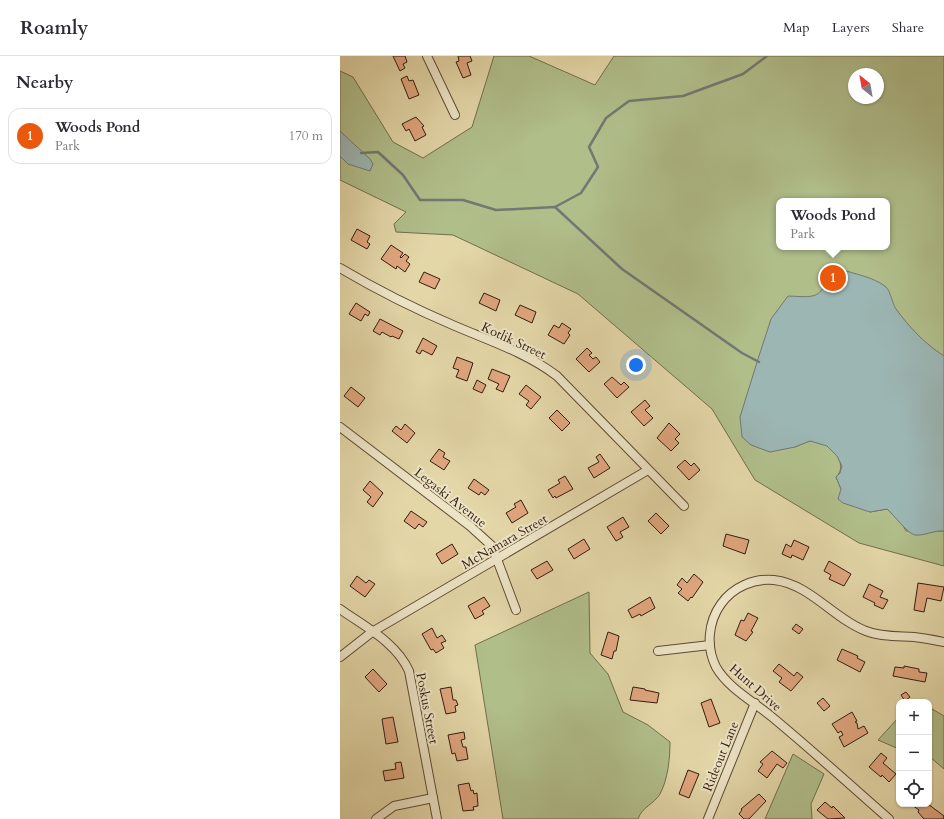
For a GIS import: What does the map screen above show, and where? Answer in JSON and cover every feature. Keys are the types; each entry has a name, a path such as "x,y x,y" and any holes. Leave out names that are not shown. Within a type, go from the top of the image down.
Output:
{"street":[{"path":"427,56 455,115"},
{"name":"Kotlik Street","path":"340,268 400,302 521,354 546,368 557,376 684,506"},
{"name":"Legaski Avenue","path":"340,427 470,526 492,546 516,610"},
{"name":"McNamara Street","path":"340,657 372,632 648,470"},
{"name":"Hunt Drive","path":"889,819 725,678 716,666 710,645 710,631 714,616 726,598 744,585 766,580 780,581 794,586 868,632 881,635 917,637 944,642"},
{"name":"Poskus Street","path":"340,609 394,648 410,671 437,819"},
{"path":"658,651 710,645"},
{"name":"Rideout Lane","path":"708,819 755,703"},
{"path":"376,819 394,806 433,798"}],"green space":[{"path":"494,56 529,56 595,85 614,56 944,56 944,457 745,404 795,447 810,441 817,441 830,448 839,459 841,465 840,471 836,477 841,489 870,512 887,509 901,522 906,531 944,531 944,566 859,543 755,480 712,409 578,294 453,235 396,232 394,224 406,212 340,180 340,71 353,77 393,142 423,158 472,127"},
{"path":"589,592 590,653 608,674 623,712 648,725 670,742 670,755 663,788 660,794 642,811 638,819 503,819 475,645"},
{"path":"932,709 944,716 944,769 932,759"},
{"path":"896,720 896,748 878,740"},
{"path":"793,754 824,774 811,804 812,819 765,819"}],"water":[{"path":"340,131 370,159 373,164 370,171 348,164 340,156"},
{"path":"840,269 870,278 886,287 893,304 907,323 918,335 944,356 944,531 915,535 905,528 887,509 870,512 843,503 838,499 841,489 836,477 840,473 842,466 837,456 827,446 810,441 795,447 770,452 751,445 742,437 740,417 771,319 788,296 805,297 815,295 823,288 830,273"}],"building":[{"path":"393,56 405,56 407,62 403,64 405,68 400,71"},
{"path":"458,56 470,56 472,61 467,63 471,75 463,78 456,62 459,61"},
{"path":"407,76 409,81 413,80 419,95 409,99 401,79"},
{"path":"416,117 424,126 422,127 426,135 415,141 409,129 406,131 402,124"},
{"path":"357,229 370,236 367,242 370,244 367,249 351,240"},
{"path":"391,245 403,253 400,257 401,258 405,254 409,257 406,261 410,264 405,272 397,266 396,269 381,259"},
{"path":"424,272 440,279 435,289 419,282"},
{"path":"484,293 500,300 496,311 479,303"},
{"path":"356,303 370,312 368,316 365,314 361,321 349,314"},
{"path":"520,305 536,312 532,323 515,315"},
{"path":"380,319 403,331 399,339 382,332 380,335 373,331"},
{"path":"562,323 571,329 568,333 570,335 564,344 548,335 554,325 559,328"},
{"path":"423,338 437,346 432,355 422,350 420,354 416,352"},
{"path":"587,348 592,353 589,355 593,359 596,357 600,362 589,372 576,359"},
{"path":"457,357 473,363 467,381 456,377 459,370 453,368"},
{"path":"492,369 510,376 503,392 496,389 499,384 488,379"},
{"path":"612,377 621,385 624,382 629,387 617,398 604,384"},
{"path":"477,380 486,385 482,393 473,389"},
{"path":"526,385 541,397 531,409 526,405 529,401 519,394"},
{"path":"351,387 365,398 358,407 344,396"},
{"path":"645,400 650,406 645,410 653,418 644,426 631,412"},
{"path":"557,410 570,423 562,431 549,418"},
{"path":"669,423 680,434 675,439 679,443 671,451 657,438"},
{"path":"405,424 415,433 407,443 392,431 396,426 401,430"},
{"path":"439,449 445,453 443,457 450,461 444,470 430,461"},
{"path":"600,454 610,468 594,478 588,468 599,462 596,457"},
{"path":"685,460 691,466 694,463 700,470 689,480 677,467"},
{"path":"565,476 573,489 556,498 555,496 553,498 548,490 560,483 558,480"},
{"path":"474,479 489,490 485,495 481,492 479,495 468,488"},
{"path":"370,481 383,493 373,507 367,502 371,497 363,490"},
{"path":"521,500 528,513 512,523 506,513 516,507 514,504"},
{"path":"411,511 427,522 423,527 419,524 415,529 404,521"},
{"path":"656,513 669,526 661,534 648,521"},
{"path":"623,517 629,527 620,532 623,537 616,541 607,527"},
{"path":"726,534 749,540 745,554 723,546"},
{"path":"584,539 590,549 574,559 568,549"},
{"path":"794,540 809,547 803,560 792,555 791,558 782,554 786,544 791,547"},
{"path":"452,544 458,554 442,564 436,554"},
{"path":"547,561 553,570 537,579 531,570"},
{"path":"829,561 851,574 844,586 829,579 831,575 824,571"},
{"path":"694,574 703,582 692,598 691,597 688,601 678,593 682,589 677,585 682,578 687,583"},
{"path":"357,576 366,583 369,580 375,584 365,597 350,586"},
{"path":"918,583 944,587 941,601 927,598 924,612 914,610"},
{"path":"869,584 883,591 880,597 888,600 883,609 874,605 875,603 863,597"},
{"path":"484,597 490,606 482,611 484,614 475,619 468,606"},
{"path":"650,597 655,608 641,616 640,614 632,618 628,610"},
{"path":"748,613 758,618 751,631 753,632 746,641 735,635 741,620 744,621"},
{"path":"796,624 803,629 799,634 792,629"},
{"path":"432,628 437,638 442,635 446,641 441,643 444,648 436,653 433,649 431,650 422,634"},
{"path":"608,632 619,636 616,651 614,651 612,659 601,655"},
{"path":"842,649 858,656 857,658 865,662 860,672 837,660"},
{"path":"779,664 794,676 797,672 803,677 791,691 779,682 782,678 773,671"},
{"path":"904,666 919,669 919,672 927,673 925,682 893,676 895,667 904,668"},
{"path":"373,669 387,684 379,692 365,677"},
{"path":"451,687 453,700 456,700 458,705 455,706 456,712 446,714 440,689"},
{"path":"633,687 659,693 657,703 630,700"},
{"path":"906,692 910,697 904,699 901,695"},
{"path":"823,698 830,706 824,711 817,703"},
{"path":"711,699 720,723 709,727 701,703"},
{"path":"852,712 857,721 855,722 857,723 858,729 864,726 868,733 844,747 839,737 843,735 841,731 838,733 832,724"},
{"path":"393,717 398,742 386,744 382,719"},
{"path":"464,732 465,739 461,740 463,747 466,747 468,759 457,761 455,753 452,754 448,735"},
{"path":"772,751 787,763 783,768 777,764 767,778 758,771 763,764 760,762"},
{"path":"881,753 887,758 883,763 896,774 889,782 882,775 881,777 869,767"},
{"path":"401,762 404,778 385,781 383,771 396,769 395,763"},
{"path":"688,770 699,774 689,798 679,794"},
{"path":"469,783 471,791 473,790 474,794 477,793 478,806 473,807 474,810 463,811 458,785"},
{"path":"759,794 766,801 749,819 744,819 739,814 742,810 741,809"},
{"path":"825,802 832,808 833,806 845,818 828,819 817,810"},
{"path":"915,807 932,807 944,816 943,819 924,819 918,812 919,810"}],"waterway":[{"path":"555,207 581,193 598,167 589,147 606,118 629,101 683,96 743,74 767,56"},
{"path":"361,153 378,152 403,175 420,200 463,200 496,210 555,207 622,269 742,353 759,362"}],"place":[{"name":"Woods Pond","path":"833,278"}]}
